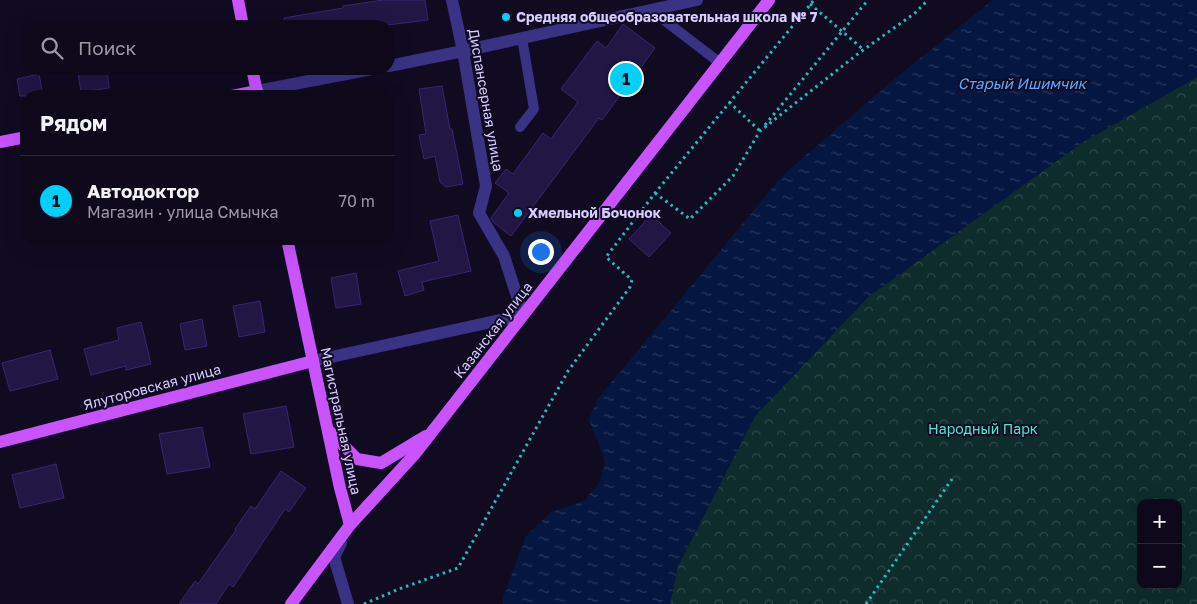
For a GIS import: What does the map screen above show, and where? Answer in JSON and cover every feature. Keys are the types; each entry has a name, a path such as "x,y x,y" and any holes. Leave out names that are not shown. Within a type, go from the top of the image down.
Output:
{"main road":[{"path":"238,0 242,20"},
{"name":"Казанская улица","path":"291,604 350,525 414,455 769,0"},
{"path":"253,75 256,90"},
{"path":"0,142 20,138"},
{"name":"Магистральная улица","path":"288,245 340,488 350,525"},
{"name":"Ялуторовская улица","path":"0,442 312,361"},
{"path":"328,430 357,459 381,463 432,432"}],"street":[{"name":"Диспансерная улица","path":"452,0 463,51 486,186 479,213 504,256 523,315"},
{"path":"395,65 697,0"},
{"path":"275,90 344,75"},
{"path":"312,361 523,315"},
{"path":"348,604 334,557 350,525"}],"lane":[{"path":"651,10 720,63"},
{"path":"520,127 534,109 522,38"}],"path":[{"path":"364,604 458,568 568,371 630,287 632,280 606,257 655,193 814,0"},
{"path":"655,193 690,219 733,176 760,131 868,0"},
{"path":"760,131 915,13 928,0"},
{"path":"810,4 864,50"},
{"path":"729,102 760,131"},
{"path":"866,604 952,479"}],"green space":[{"name":"Народный Парк","path":"1197,77 1197,604 670,604 678,566 755,416 868,297 1083,142"}],"water":[{"name":"Старый Ишимчик","path":"993,0 1197,0 1197,77 1083,142 868,297 755,416 678,566 670,604 503,604 503,598 526,536 551,512 584,501 600,482 605,461 589,420 597,400 783,175 897,77"}],"building":[{"path":"383,0 425,0 428,20 395,24 395,20 284,20 284,18 343,8 343,6"},
{"path":"623,24 655,48 602,120 599,118 511,236 494,223 491,218 509,193 495,183 506,169 513,174 543,133 551,139 578,102 561,89 597,41 606,48"},
{"path":"39,75 42,90 20,90 20,96 17,79"},
{"path":"78,75 108,75 109,88 81,90"},
{"path":"442,86 463,184 446,187 440,182 435,156 424,159 419,135 426,134 419,89"},
{"path":"458,215 471,271 422,282 424,290 405,296 398,271 439,261 430,221"},
{"path":"651,215 671,233 649,257 629,239"},
{"path":"356,273 361,304 336,308 331,278"},
{"path":"260,301 265,332 239,337 233,306"},
{"path":"202,319 207,346 185,350 180,324"},
{"path":"141,322 151,364 126,370 126,366 91,375 84,349 119,340 117,328"},
{"path":"50,350 58,379 10,391 2,363"},
{"path":"286,406 294,447 251,454 243,414"},
{"path":"202,427 210,467 167,474 159,434"},
{"path":"56,464 64,498 20,508 12,475"},
{"path":"281,471 306,488 289,512 285,509 233,587 229,584 216,604 179,604 195,581 198,584 251,506 255,509"}],"place":[{"name":"Средняя общеобразовательная школа № 7","path":"506,17"},
{"name":"Автодоктор","path":"626,79"},
{"name":"Хмельной Бочонок","path":"518,213"}]}
